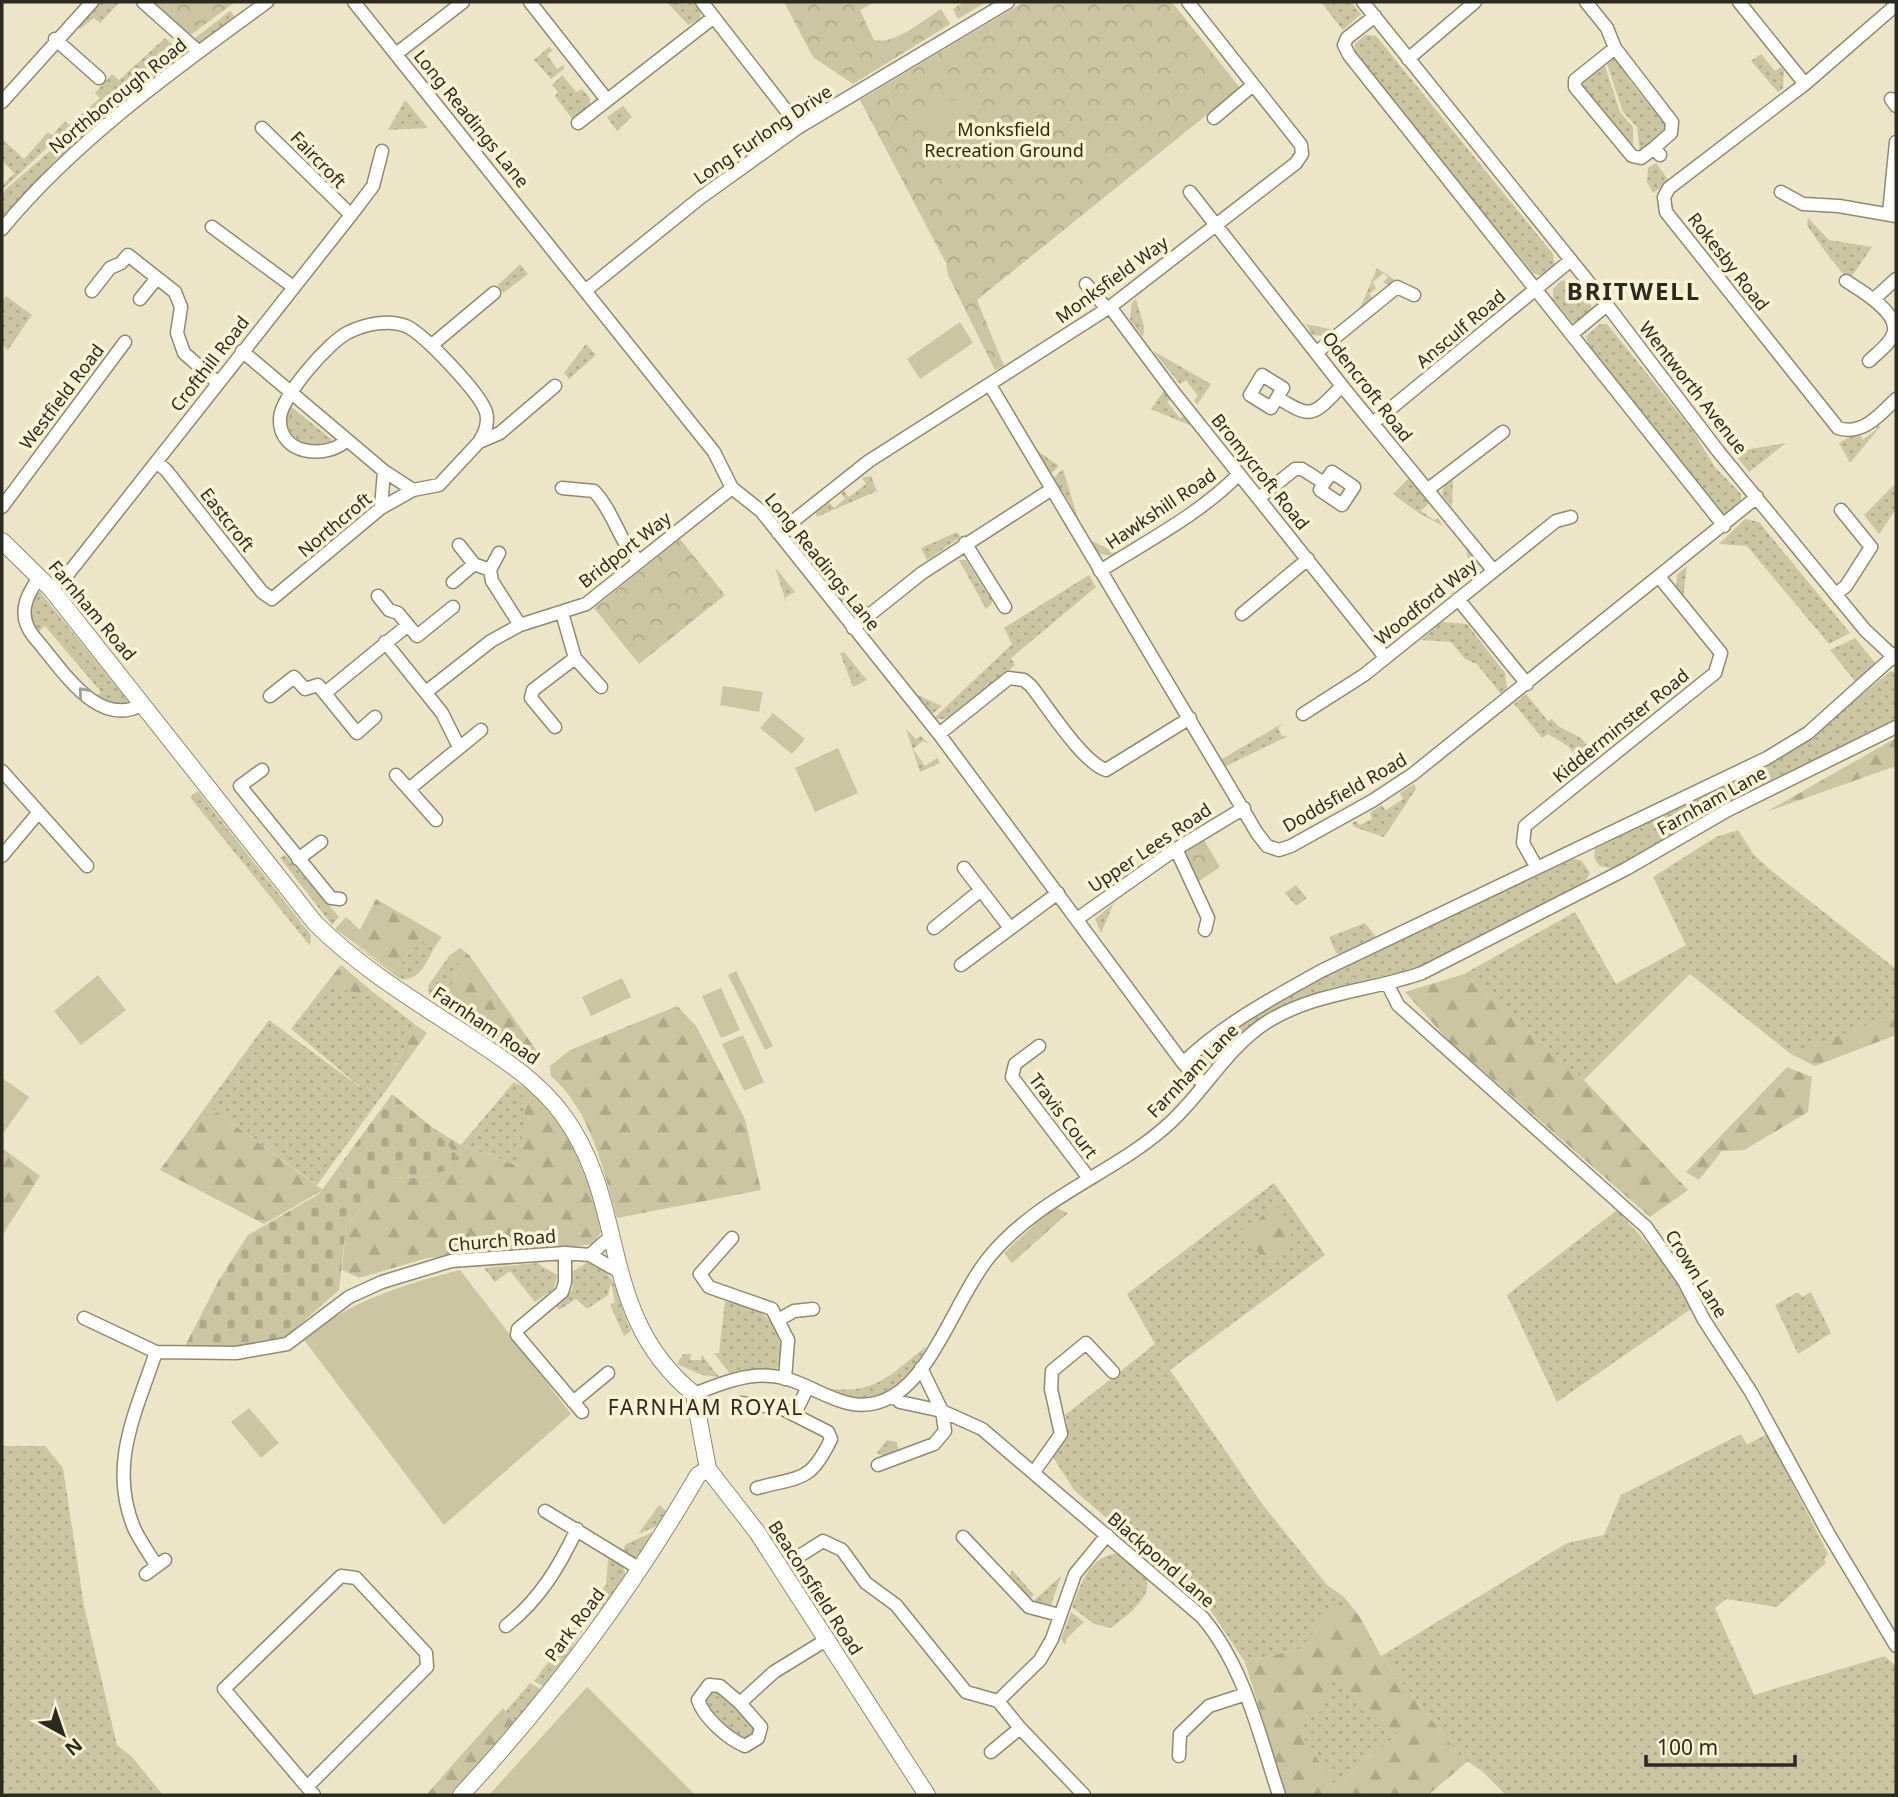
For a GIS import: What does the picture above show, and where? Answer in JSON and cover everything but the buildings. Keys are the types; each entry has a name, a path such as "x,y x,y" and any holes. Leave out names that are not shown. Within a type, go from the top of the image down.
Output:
{"main road":[{"name":"Farnham Road","path":"2,541 51,589 315,923 342,949 534,1082 563,1115 582,1146 603,1202 618,1270 636,1320 652,1352 676,1379 694,1394"},
{"name":"Beaconsfield Road","path":"694,1394 708,1469 757,1532 927,1795"},
{"name":"Park Road","path":"461,1795 509,1744 640,1569 698,1475 708,1469"}],"street":[{"path":"2,102 55,39 92,2"},
{"path":"143,2 199,52"},
{"name":"Northborough Road","path":"2,229 56,169 199,52 267,2"},
{"name":"Long Readings Lane","path":"354,2 714,452 732,488 761,511 939,734 1183,1063 1198,1079 1206,1082"},
{"path":"396,54 463,2"},
{"path":"530,2 607,100"},
{"path":"702,2 799,127"},
{"name":"Long Furlong Drive","path":"585,290 700,198 799,127 1009,2"},
{"name":"Monksfield Way","path":"778,533 869,461 1109,308 1296,163 1302,154 1301,145 1188,2"},
{"name":"Wentworth Avenue","path":"1363,2 1607,305 1757,497 1866,629 1895,656"},
{"path":"1408,59 1475,2"},
{"path":"1586,2 1607,28 1615,48 1672,122 1671,133 1657,151 1641,158 1632,156 1575,87 1575,80 1615,48"},
{"path":"1739,2 1805,84"},
{"name":"Rokesby Road","path":"1896,5 1805,84 1677,176 1664,197 1667,212 1838,428 1848,431 1860,429 1896,399"},
{"path":"1375,16 1347,38 1344,45 1349,55 1724,526"},
{"path":"578,123 713,17"},
{"path":"55,39 99,78"},
{"path":"1214,118 1253,85"},
{"name":"Faircroft","path":"262,128 351,215"},
{"path":"1781,192 1803,204 1893,214 1896,142"},
{"name":"Crofthill Road","path":"51,589 68,574 373,186 382,152"},
{"name":"Odencroft Road","path":"1190,192 1342,386 1493,570"},
{"path":"212,227 292,286"},
{"path":"92,290 110,268 121,263 128,255 175,292 181,307 177,333 184,353 217,382"},
{"name":"Ansculf Road","path":"1373,423 1571,260"},
{"path":"140,299 157,278"},
{"path":"1874,299 1896,279"},
{"path":"1846,281 1874,299 1893,321 1894,331 1889,341 1869,361"},
{"name":"Bromycroft Road","path":"1086,285 1109,308 1385,657"},
{"path":"1317,352 1397,288 1414,295"},
{"path":"433,344 494,293"},
{"path":"1572,334 1607,305"},
{"path":"347,440 337,449 317,454 299,449 287,439 279,421 282,404 346,332 379,323 405,326 433,344 485,410 506,427"},
{"name":"Westfield Road","path":"2,507 125,342"},
{"path":"242,351 384,471 413,490"},
{"name":"Doddsfield Road","path":"990,385 1267,846 1279,849 1290,846 1372,801 1413,774 1660,578 1757,497"},
{"name":"Northcroft","path":"272,599 381,508 413,490 439,485 479,442 506,427 555,386"},
{"path":"1278,398 1301,413 1309,413 1322,407 1342,386"},
{"path":"479,442 485,433 485,410"},
{"path":"1427,490 1503,432"},
{"name":"Eastcroft","path":"156,461 166,470 262,592 272,599"},
{"path":"1259,498 1295,469 1302,469 1324,484"},
{"path":"381,508 384,471"},
{"name":"Hawkshill Road","path":"1100,571 1174,524 1225,488 1239,474"},
{"name":"Bridport Way","path":"426,692 491,641 520,625 586,604 638,560 732,488"},
{"path":"853,628 965,543 1052,489"},
{"path":"570,492 594,491 608,506 625,547 638,560"},
{"path":"1836,594 1846,586 1871,547 1840,510"},
{"name":"Woodford Way","path":"1303,714 1385,657 1556,521 1571,517"},
{"path":"965,543 1005,607"},
{"path":"459,545 474,564 489,570"},
{"path":"499,553 489,570 492,581 520,625"},
{"path":"1242,614 1308,559"},
{"path":"453,582 474,564"},
{"path":"40,577 28,592 24,610 26,625 34,637 97,707 119,712 143,705"},
{"name":"Kidderminster Road","path":"1537,868 1523,843 1525,826 1715,673 1721,653 1660,578"},
{"path":"378,596 417,636 453,607"},
{"path":"1458,599 1527,684"},
{"path":"562,613 575,658 601,687"},
{"path":"325,693 408,625"},
{"path":"385,642 426,692 459,747"},
{"path":"1183,1063 1200,1047 1258,1007 1321,971 1767,758 1808,733 1895,656"},
{"path":"555,727 531,698 533,690 575,658"},
{"path":"270,696 294,677 305,689 318,685 357,733 375,717"},
{"path":"939,734 1009,678 1024,680 1031,686 1086,755 1098,767 1106,770 1191,718"},
{"name":"Farnham Lane","path":"694,1394 733,1381 769,1375 848,1405 873,1405 893,1396 921,1368 964,1292 990,1255 1033,1214 1141,1146 1173,1121 1241,1043 1266,1023 1335,994 1388,985 1422,973 1626,869 1728,810 1896,727"},
{"path":"409,789 481,730"},
{"path":"262,770 240,786 331,898 340,898"},
{"path":"2,771 87,866"},
{"path":"396,775 436,820"},
{"name":"Upper Lees Road","path":"1077,919 1176,849 1244,808"},
{"path":"2,856 39,812"},
{"path":"252,841 270,826"},
{"path":"298,859 321,842"},
{"path":"1176,849 1208,918 1205,930"},
{"path":"964,868 1010,928"},
{"path":"934,928 981,890"},
{"path":"961,965 1058,893"},
{"name":"Crown Lane","path":"1388,985 1398,1005 1646,1227 1684,1282 1704,1320 1751,1392 1828,1533 1890,1625 1896,1646"},
{"name":"Travis Court","path":"1039,1045 1015,1064 1012,1077 1088,1177"},
{"path":"590,1255 610,1237"},
{"path":"732,1238 700,1274 709,1287 760,1303 772,1310 780,1320 788,1340 785,1379"},
{"path":"565,1253 565,1282 562,1292 518,1329 517,1335 578,1407 608,1373"},
{"name":"Church Road","path":"84,1318 156,1352 236,1353 287,1344 328,1310 382,1282 451,1261 565,1253 590,1255 618,1270"},
{"path":"780,1320 794,1311 813,1309"},
{"path":"1034,1472 1061,1434 1051,1389 1052,1371 1086,1343 1113,1372"},
{"path":"146,1574 161,1562 134,1528 125,1494 123,1468 124,1446 156,1352"},
{"path":"878,1465 934,1444 945,1431 942,1411 921,1368"},
{"path":"794,1415 807,1389"},
{"name":"Blackpond Lane","path":"893,1396 900,1402 942,1411 982,1429 1210,1627 1219,1637 1246,1694 1279,1795"},
{"path":"740,1403 781,1408 828,1432 831,1439 818,1466 809,1474 757,1488"},
{"path":"545,1511 640,1569"},
{"path":"506,1626 526,1610 557,1572 577,1529"},
{"path":"802,1555 823,1535 842,1550 866,1583 896,1605 966,1692 998,1701 1084,1795"},
{"path":"998,1701 1040,1660 1052,1639 1075,1574 1107,1535"},
{"path":"963,1537 1029,1607 1059,1615"},
{"path":"341,1576 349,1576 356,1578 426,1653 427,1667 310,1791 224,1689 341,1576"},
{"path":"740,1703 774,1672 826,1640"},
{"path":"709,1685 720,1686 740,1703 761,1727 758,1738 745,1746 726,1734 701,1708 698,1700 709,1685"},
{"path":"1178,1756 1180,1734 1209,1706 1246,1694"},
{"path":"991,1752 1020,1728"}],"green space":[{"path":"100,2 120,2 100,23 94,18 80,29 77,26"},
{"path":"150,2 235,2 192,34 184,33"},
{"path":"667,2 693,2 701,11 700,19 688,25"},
{"path":"784,2 875,2 860,10 874,40 882,41 900,35 941,9 950,24 853,84 813,57"},
{"path":"964,2 986,2 958,19 953,9"},
{"name":"Monksfield Recreation Ground","path":"1024,2 1172,2 1240,88 977,300 1004,366 995,370 948,275 946,263 860,100"},
{"path":"1321,2 1351,2 1361,14 1343,30"},
{"path":"230,11 235,17 202,45 190,42"},
{"path":"1365,35 1376,36 1553,254 1555,267 1545,277 1533,273 1354,55 1355,44"},
{"path":"165,38 172,44 173,49 51,144 2,190 2,186 14,173 2,161 2,139 24,159 48,132 52,135 65,121 69,125 100,98 95,93 112,74 119,80"},
{"path":"549,47 553,50 547,55 557,69 564,65 564,69 551,79 534,60"},
{"path":"180,50 177,63 55,160 2,217 2,194 6,189 95,112"},
{"path":"1761,54 1775,71 1781,67 1784,71 1783,88 1778,92 1751,61"},
{"path":"1611,57 1620,61 1629,80 1663,122 1669,123 1669,127 1640,153 1637,127 1623,112 1606,61"},
{"path":"1604,63 1620,112 1633,127 1633,153 1581,88 1580,82"},
{"path":"562,75 576,92 582,89 590,98 590,105 572,119 555,96 558,92 552,85"},
{"path":"968,99 969,121 927,123 927,101"},
{"path":"405,100 428,128 388,130"},
{"path":"623,106 632,117 617,131 607,117"},
{"path":"955,132 983,134 985,146 980,150 973,147 973,163 926,167 924,163"},
{"path":"1656,163 1669,181 1653,193 1647,182 1648,168"},
{"path":"1808,218 1829,240 1872,247 1850,279 1815,238 1807,225"},
{"path":"520,264 528,274 503,293 498,285"},
{"path":"1377,268 1395,280 1388,285 1383,282 1388,278 1384,273 1373,282 1376,288 1369,294 1374,299 1359,311"},
{"path":"1570,280 1591,305 1593,312 1580,322 1572,322 1553,299 1553,289 1561,281"},
{"path":"6,296 32,315 8,350 2,345 2,302"},
{"path":"1136,299 1144,326 1143,337 1130,320 1132,302"},
{"path":"960,322 973,343 920,379 907,359"},
{"path":"1306,324 1335,330 1326,336 1312,335"},
{"path":"1600,324 1607,324 1693,431 1714,466 1741,494 1741,502 1727,515 1720,513 1588,344 1586,336"},
{"path":"586,344 596,355 569,379 564,373"},
{"path":"1153,351 1211,384 1197,405 1194,400 1198,396 1186,380 1180,384"},
{"path":"1165,389 1172,397 1167,402 1180,418 1186,415 1192,423 1189,425 1151,409"},
{"path":"289,405 331,439 332,448 312,454 284,437 282,409"},
{"path":"1875,419 1880,427 1850,463 1839,443 1858,432 1863,440 1877,429 1872,421"},
{"path":"1786,443 1749,472 1733,452"},
{"path":"1029,445 1059,466 1046,478"},
{"path":"1063,469 1081,529 1067,513 1072,507 1062,490 1055,494 1048,483"},
{"path":"871,476 877,491 817,517 815,512 829,502 834,508 845,499 841,493 844,491 849,497 866,484 862,478"},
{"path":"1453,476 1452,507 1442,495 1444,483"},
{"path":"1410,477 1430,502 1421,511 1434,520 1438,518 1443,526 1417,512 1393,494"},
{"path":"1896,483 1896,509 1879,534 1864,515"},
{"path":"1745,519 1759,522 1850,633 1829,644 1747,546 1719,544"},
{"path":"957,532 961,537 927,560 921,548"},
{"path":"680,539 725,595 639,664 594,608"},
{"path":"1090,540 1117,553 1113,556 1095,553"},
{"path":"1465,544 1479,562 1477,576 1473,580"},
{"path":"959,560 966,560 988,595 992,597 992,603 986,609"},
{"path":"1687,566 1683,599 1676,591 1677,575"},
{"path":"775,567 795,592 786,597 786,602"},
{"path":"1089,575 1096,587 1011,658 1015,665 951,719 933,719 1012,644 1004,628"},
{"path":"834,591 871,607 862,613 850,611"},
{"path":"40,592 129,702 123,706 94,698 101,692 45,626 38,632 30,611 32,601"},
{"path":"1442,622 1467,624 1505,673 1507,688 1501,694 1477,664 1465,659 1451,642 1421,640"},
{"path":"1855,638 1877,665 1855,681 1830,650"},
{"path":"844,652 867,680 853,687 840,653"},
{"path":"1891,671 1896,673 1896,723 1721,807 1620,870 1599,866 1594,857 1595,848 1603,842 1806,740"},
{"path":"723,686 763,692 759,712 720,705"},
{"path":"915,694 942,706 930,716"},
{"path":"1526,694 1548,721 1552,719 1558,726 1581,738 1596,756 1584,765 1568,746 1548,734 1542,738 1514,704"},
{"path":"773,713 805,739 792,754 760,728"},
{"path":"1283,723 1278,728 1282,736 1288,736 1224,767 1222,759"},
{"path":"906,729 916,739 921,736 929,744 923,741 913,749 925,766 937,758 934,752 940,763 920,772"},
{"path":"1896,738 1896,766 1766,812"},
{"path":"838,748 858,793 815,812 795,768"},
{"path":"1414,784 1416,789 1384,837 1354,827 1352,823 1356,821 1360,825 1372,819 1370,813 1381,805 1386,810 1403,799 1400,793"},
{"path":"198,791 311,935 310,946 190,797"},
{"path":"1738,830 1754,855 1773,872 1896,969 1896,1022 1895,1015 1791,1054 1690,974 1584,1080 1464,974 1575,912 1616,984 1686,945 1653,877 1716,837"},
{"path":"1204,840 1220,867 1199,881 1192,878 1181,854"},
{"path":"285,855 339,917 332,925 280,858"},
{"path":"1571,858 1582,861 1590,873 1583,886 1424,967 1330,988 1289,1003 1249,1029 1210,1069 1199,1062 1199,1055 1285,994"},
{"path":"1296,885 1307,898 1296,906 1285,893"},
{"path":"376,899 442,937 434,948 419,939 395,972 335,929 346,917 360,930"},
{"path":"1114,903 1101,933 1095,919"},
{"path":"1365,923 1376,937 1340,955 1336,953 1329,937"},
{"path":"419,939 434,948 422,970 407,979 400,979 351,942 395,972"},
{"path":"460,948 469,955 539,1054 536,1059 492,1037 441,1002 463,966 449,956"},
{"path":"449,956 463,966 441,1002 429,996 428,986"},
{"path":"341,965 374,993 366,996 326,984"},
{"path":"736,971 773,1046 765,1050 728,975"},
{"path":"1464,974 1584,1080 1688,1190 1650,1217 1448,1040 1405,992"},
{"path":"98,975 126,1010 81,1045 54,1011"},
{"path":"622,978 631,997 591,1016 582,997"},
{"path":"326,984 366,996 374,993 416,1025 390,1076 392,1082 317,1185 207,1105 269,1020 364,1090 291,1029"},
{"path":"721,988 740,1030 721,1038 702,996"},
{"path":"677,1006 696,1026 745,1119 761,1190 617,1218 594,1141 576,1106 551,1076 550,1066 570,1050"},
{"path":"1896,1014 1896,1035 1815,1066 1791,1054"},
{"path":"416,1025 427,1033 392,1082 390,1077"},
{"path":"743,1035 764,1082 744,1091 722,1044"},
{"path":"1787,1067 1812,1077 1808,1112 1744,1150 1722,1151 1699,1180 1686,1172"},
{"path":"2,1078 29,1097 2,1135"},
{"path":"514,1082 526,1102 520,1166 461,1145"},
{"path":"514,1082 542,1098 573,1143 593,1196 601,1232 593,1244 553,1250 427,1258 359,1278 342,1270 346,1226 389,1177 421,1178 464,1165 433,1128 461,1145 519,1166 526,1102"},
{"path":"392,1094 433,1128 465,1165 421,1178 389,1177 346,1226 339,1290 286,1337 266,1345 184,1348 219,1280 248,1235 319,1194"},
{"path":"207,1105 323,1190 264,1224 160,1170"},
{"path":"2,1148 40,1176 2,1236"},
{"path":"1274,1183 1325,1255 1170,1370 1260,1501 1327,1585 1344,1597 1300,1649 1245,1662 1207,1605 1074,1490 1053,1457 1067,1432 1065,1415 1155,1344 1127,1294"},
{"path":"1274,1203 1293,1225 1287,1231 1295,1240 1269,1259 1262,1258 1240,1226 1257,1221"},
{"path":"1054,1207 1068,1213 1012,1263 1004,1253"},
{"path":"1617,1210 1665,1263 1691,1309 1557,1402 1507,1295"},
{"path":"588,1262 606,1273 617,1290 631,1331 624,1336 610,1305 615,1302 611,1282 608,1295 587,1309 576,1299 559,1310 554,1304 566,1298 573,1288 570,1273"},
{"path":"537,1263 557,1275 554,1289 535,1302 510,1271 495,1282 484,1268"},
{"path":"460,1270 571,1414 444,1525 304,1340 338,1315 377,1296"},
{"path":"1798,1292 1802,1297 1811,1292 1831,1333 1798,1354 1775,1305"},
{"path":"725,1301 759,1312 771,1323 783,1356 775,1372 731,1375 714,1353 719,1353"},
{"path":"926,1346 920,1359 907,1375 878,1396 866,1399 842,1397 801,1383 841,1389 869,1386 895,1372"},
{"path":"683,1354 691,1354 690,1360 701,1360 702,1355 719,1377 702,1375 677,1364"},
{"path":"249,1408 279,1443 261,1458 231,1422"},
{"path":"1741,1434 1747,1445 1767,1434 1828,1554 1824,1559 1826,1563 1777,1607 1726,1599 1715,1608 1754,1695 1885,1656 1896,1666 1896,1795 1506,1795 1483,1772 1461,1757 1381,1656 1567,1543 1604,1535 1621,1495"},
{"path":"887,1440 897,1442 899,1453 885,1457 877,1453"},
{"path":"2,1446 45,1446 63,1468 84,1606 117,1745 132,1757 163,1795 2,1795"},
{"path":"659,1505 669,1513 660,1525 638,1534"},
{"path":"658,1530 640,1556 628,1559 621,1554 626,1544"},
{"path":"1119,1553 1145,1576 1147,1583 1143,1598 1137,1606 1111,1628 1094,1624 1072,1607 1093,1565 1100,1559"},
{"path":"608,1559 623,1565 626,1578 609,1602 598,1595 606,1585"},
{"path":"1012,1570 1034,1595 1029,1599 1009,1578"},
{"path":"1061,1576 1051,1605 1044,1608 1030,1604"},
{"path":"597,1597 607,1605 603,1610 597,1608 546,1688 534,1681"},
{"path":"1344,1597 1360,1617 1381,1656 1461,1757 1468,1761 1428,1795 1286,1795 1245,1662 1300,1649","holes":["1331,1678 1398,1734 1335,1786 1297,1728 1322,1710"]},
{"path":"1071,1612 1084,1622 1067,1638 1065,1645 1061,1639"},
{"path":"1330,1677 1398,1734 1335,1786 1296,1728 1322,1710"},
{"path":"530,1683 544,1691 518,1723 506,1711"},
{"path":"587,1687 695,1795 489,1795"},
{"path":"710,1690 720,1690 755,1726 753,1737 739,1741 705,1706 704,1694"},
{"path":"503,1708 518,1723 454,1795 426,1795"}],"district":[{"name":"BRITWELL","path":"1634,292"},
{"name":"FARNHAM ROYAL","path":"706,1408"}]}
